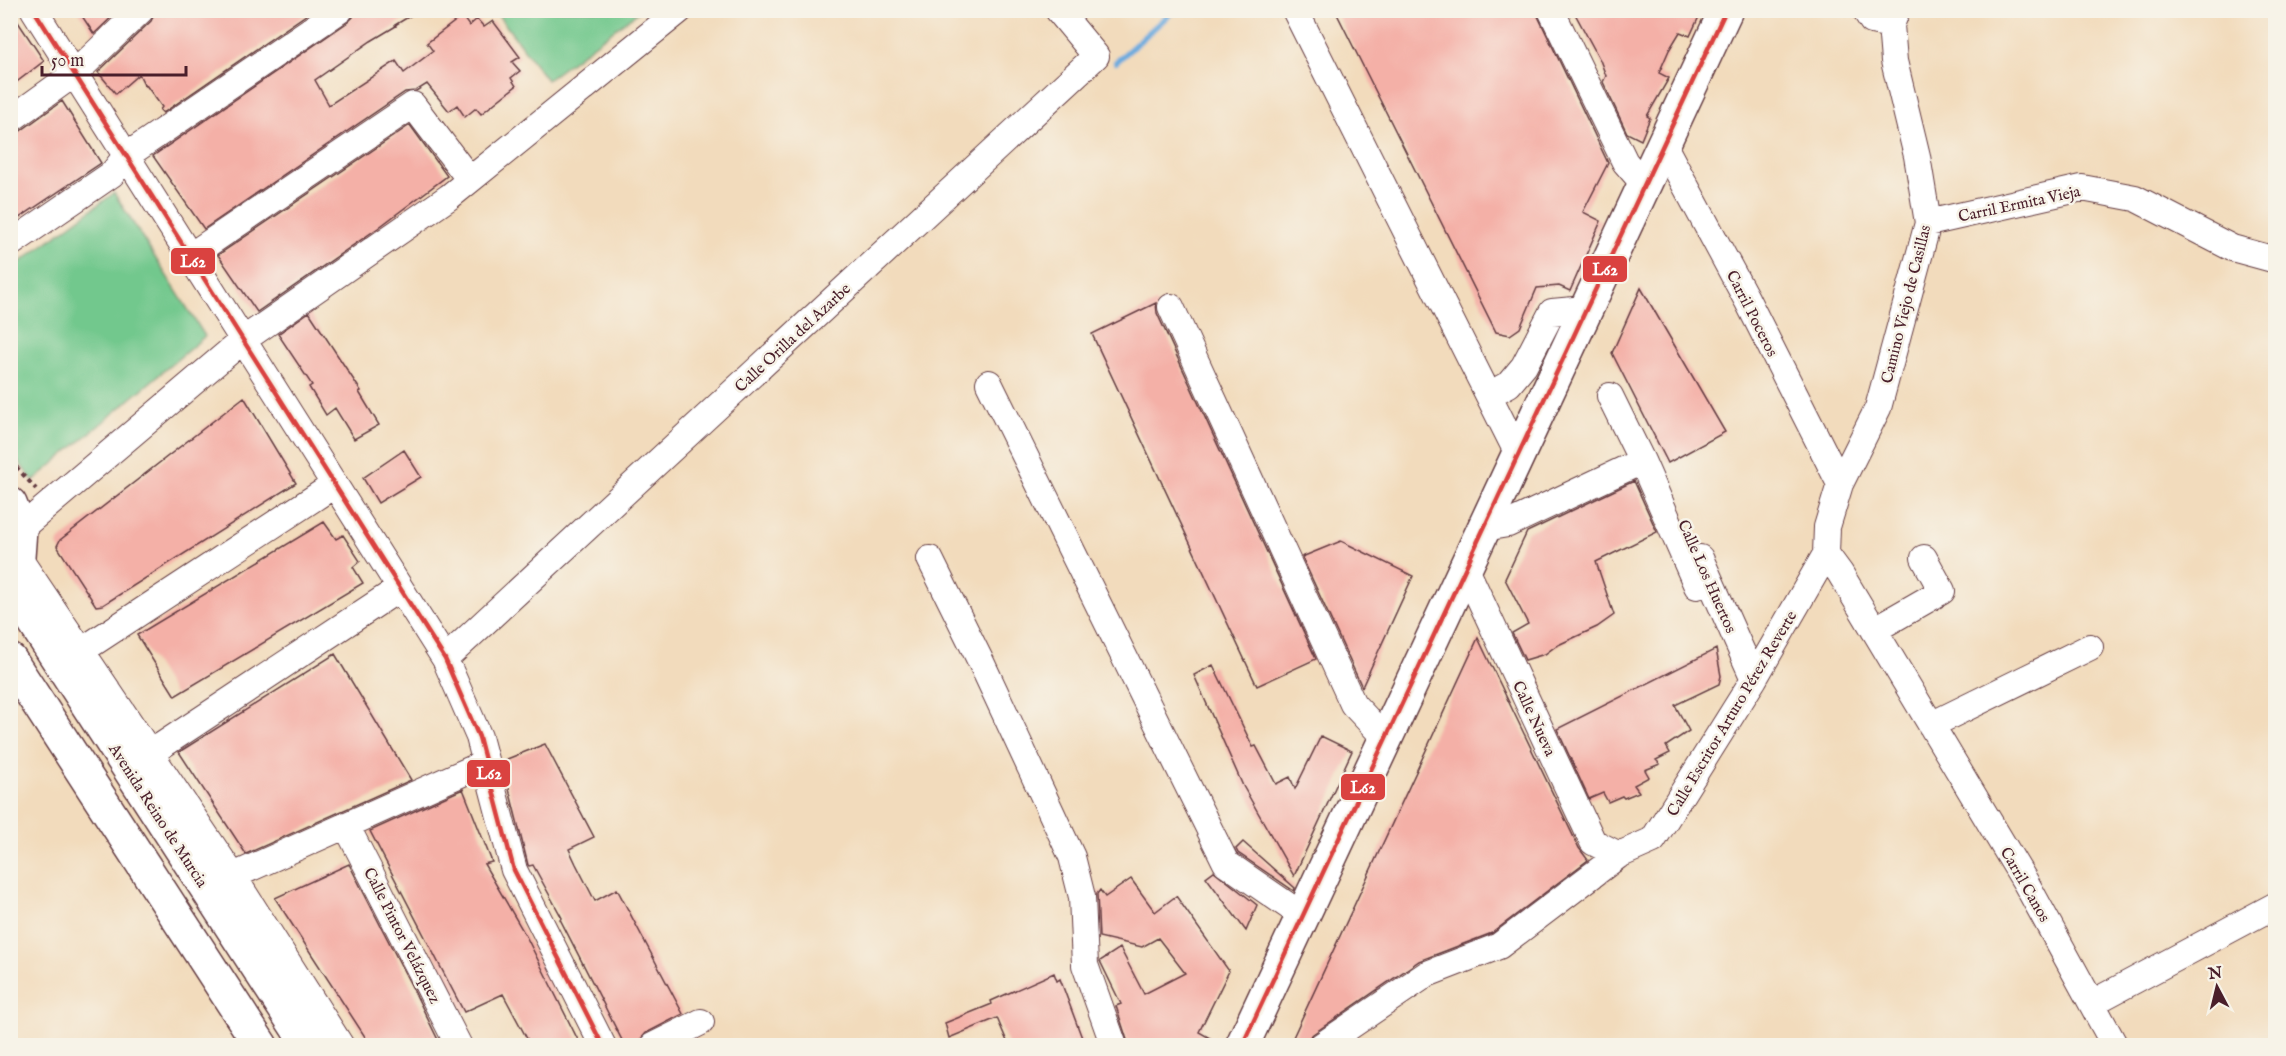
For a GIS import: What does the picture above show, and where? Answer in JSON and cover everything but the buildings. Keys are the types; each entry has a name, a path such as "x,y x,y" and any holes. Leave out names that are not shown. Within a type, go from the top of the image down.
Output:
{"main road":[{"path":"1242,1046 1726,10"},
{"name":"Avenida Reino de Murcia","path":"14,559 309,1046"},
{"path":"10,660 261,1046"}],"street":[{"path":"34,10 445,659 475,727 514,870 603,1046"},
{"path":"10,120 74,74 141,10"},
{"path":"10,244 112,174 126,156 340,10"},
{"path":"341,1046 233,876 81,651 14,559 47,507 243,340 449,197 680,10"},
{"name":"Calle Orilla del Azarbe","path":"445,659 1096,56 1058,10"},
{"path":"1295,10 1518,454"},
{"path":"1551,10 1625,162 1644,184"},
{"path":"1865,10 1872,21 1894,18"},
{"name":"Camino Viejo de Casillas","path":"1826,554 1827,527 1840,484 1878,408 1928,223 1917,156 1894,61 1894,18"},
{"path":"190,256 413,105 470,180"},
{"name":"Carril Poceros","path":"1663,144 1747,300 1840,484"},
{"name":"Carril Ermita Vieja","path":"1928,223 2082,188 2135,198 2232,249 2276,260"},
{"path":"1171,307 1353,704 1385,738"},
{"path":"1489,395 1509,384 1524,366 1552,312 1585,309"},
{"path":"989,383 1226,863 1303,916"},
{"name":"Calle Los Huertos","path":"1610,396 1652,467 1754,679"},
{"path":"1484,528 1508,524 1652,467"},
{"name":"Calle Los Huertos","path":"1652,467 1697,586"},
{"path":"81,651 334,485"},
{"name":"Calle Escritor Arturo Pérez Reverte","path":"1321,1046 1427,974 1499,946 1619,855 1653,840 1754,679 1826,554"},
{"name":"Carril Canos","path":"1826,554 1840,573 2026,882 2115,1046"},
{"path":"1874,630 1942,591 1924,558"},
{"path":"930,559 1072,857 1082,897 1085,965 1114,1046"},
{"name":"Calle Nueva","path":"1465,567 1593,842 1619,855"},
{"path":"149,754 400,588"},
{"path":"1931,725 2090,647"},
{"path":"233,876 485,763"},
{"name":"Calle Pintor Velázquez","path":"346,825 459,1046"},
{"path":"2092,1003 2276,904"},
{"path":"653,1046 701,1022"}],"path":[{"path":"10,460 39,492 47,507"}],"green space":[{"path":"504,10 639,11 547,80 498,15"},
{"path":"114,193 205,336 33,481 11,452 11,269"}],"waterway":[{"path":"1116,62 1174,10"}],"transit line":[{"name":"L62","path":"34,10 445,659 479,737 514,870 603,1046"},
{"name":"L62","path":"1242,1046 1726,10"}]}
